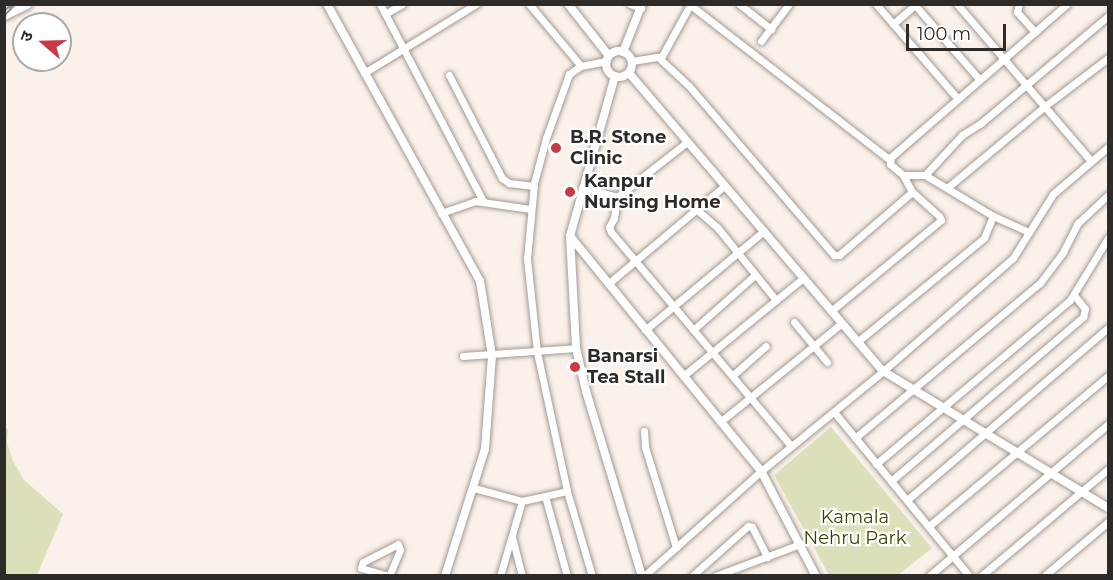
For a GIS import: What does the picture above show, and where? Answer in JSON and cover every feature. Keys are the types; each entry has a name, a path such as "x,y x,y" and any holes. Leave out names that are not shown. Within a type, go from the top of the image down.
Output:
{"main road":[{"path":"4,9 12,4"},
{"path":"4,15 27,4"}],"street":[{"path":"327,4 480,281 492,356 485,449 445,576"},
{"path":"380,4 483,201"},
{"path":"385,14 402,4"},
{"path":"364,73 476,4"},
{"path":"529,4 581,66"},
{"path":"568,4 608,58 607,67 615,76"},
{"path":"623,51 642,6 630,4"},
{"path":"739,4 771,29"},
{"path":"761,41 789,4"},
{"path":"876,4 957,98"},
{"path":"1019,4 1017,12 1035,32"},
{"path":"890,160 957,98 1067,4"},
{"path":"632,61 659,58 666,51 689,5 890,160 892,166 903,174 912,192 939,216 941,220 831,311"},
{"path":"893,24 915,5 979,79"},
{"path":"962,6 1092,160"},
{"path":"925,175 962,135 981,123 1108,16"},
{"path":"592,576 567,491 537,352 527,259 534,186 546,138 569,74 581,66 623,51"},
{"path":"623,51 632,61"},
{"path":"659,58 689,86 834,255 839,255 912,192"},
{"path":"947,188 1045,106 1108,58"},
{"path":"629,73 632,61"},
{"path":"615,76 629,73"},
{"path":"629,73 883,371 1108,508"},
{"path":"449,75 502,178 509,183 534,186"},
{"path":"615,76 570,236 576,348 586,390 645,574"},
{"path":"687,142 617,197 614,218 609,229 791,446"},
{"path":"645,574 761,471 883,371 1013,258 1053,194 1108,147"},
{"path":"903,174 925,175 993,216 1029,232"},
{"path":"609,283 724,186"},
{"path":"582,188 617,197"},
{"path":"855,438 1040,283 1063,252 1078,223 1108,195"},
{"path":"441,213 470,202 483,201 530,209"},
{"path":"696,209 717,227 736,254 776,300"},
{"path":"857,342 984,238 993,216"},
{"path":"645,330 764,231"},
{"path":"570,236 761,471 816,576"},
{"path":"876,464 1074,295 1108,238"},
{"path":"693,330 755,275"},
{"path":"683,376 803,278"},
{"path":"891,481 1083,317 1085,309 1074,295"},
{"path":"794,322 827,362"},
{"path":"720,422 842,323"},
{"path":"907,500 1108,328"},
{"path":"732,376 766,346"},
{"path":"462,356 492,356 576,348"},
{"path":"929,526 1108,376"},
{"path":"834,412 969,576"},
{"path":"929,576 1108,424"},
{"path":"644,431 645,447 676,547"},
{"path":"981,576 1108,469"},
{"path":"474,488 522,501 567,491"},
{"path":"545,496 567,576"},
{"path":"500,576 522,501"},
{"path":"1044,576 1108,522"},
{"path":"692,576 750,526 767,557"},
{"path":"511,537 522,576"},
{"path":"398,544 400,550 389,576 363,570 361,565 379,552 398,544"},
{"path":"715,576 800,544"},
{"path":"645,574 658,576"}],"green space":[{"name":"Kamala Nehru Park","path":"831,427 932,548 898,575 829,575 774,475"},
{"path":"4,428 8,429 7,443 13,461 24,480 63,514 37,575 5,575"}],"railway":[{"path":"4,13 13,4"}],"place":[{"name":"B.R. Stone Clinic","path":"556,148"},
{"name":"Kanpur Nursing Home","path":"570,192"},
{"name":"Banarsi Tea Stall","path":"575,367"}]}
